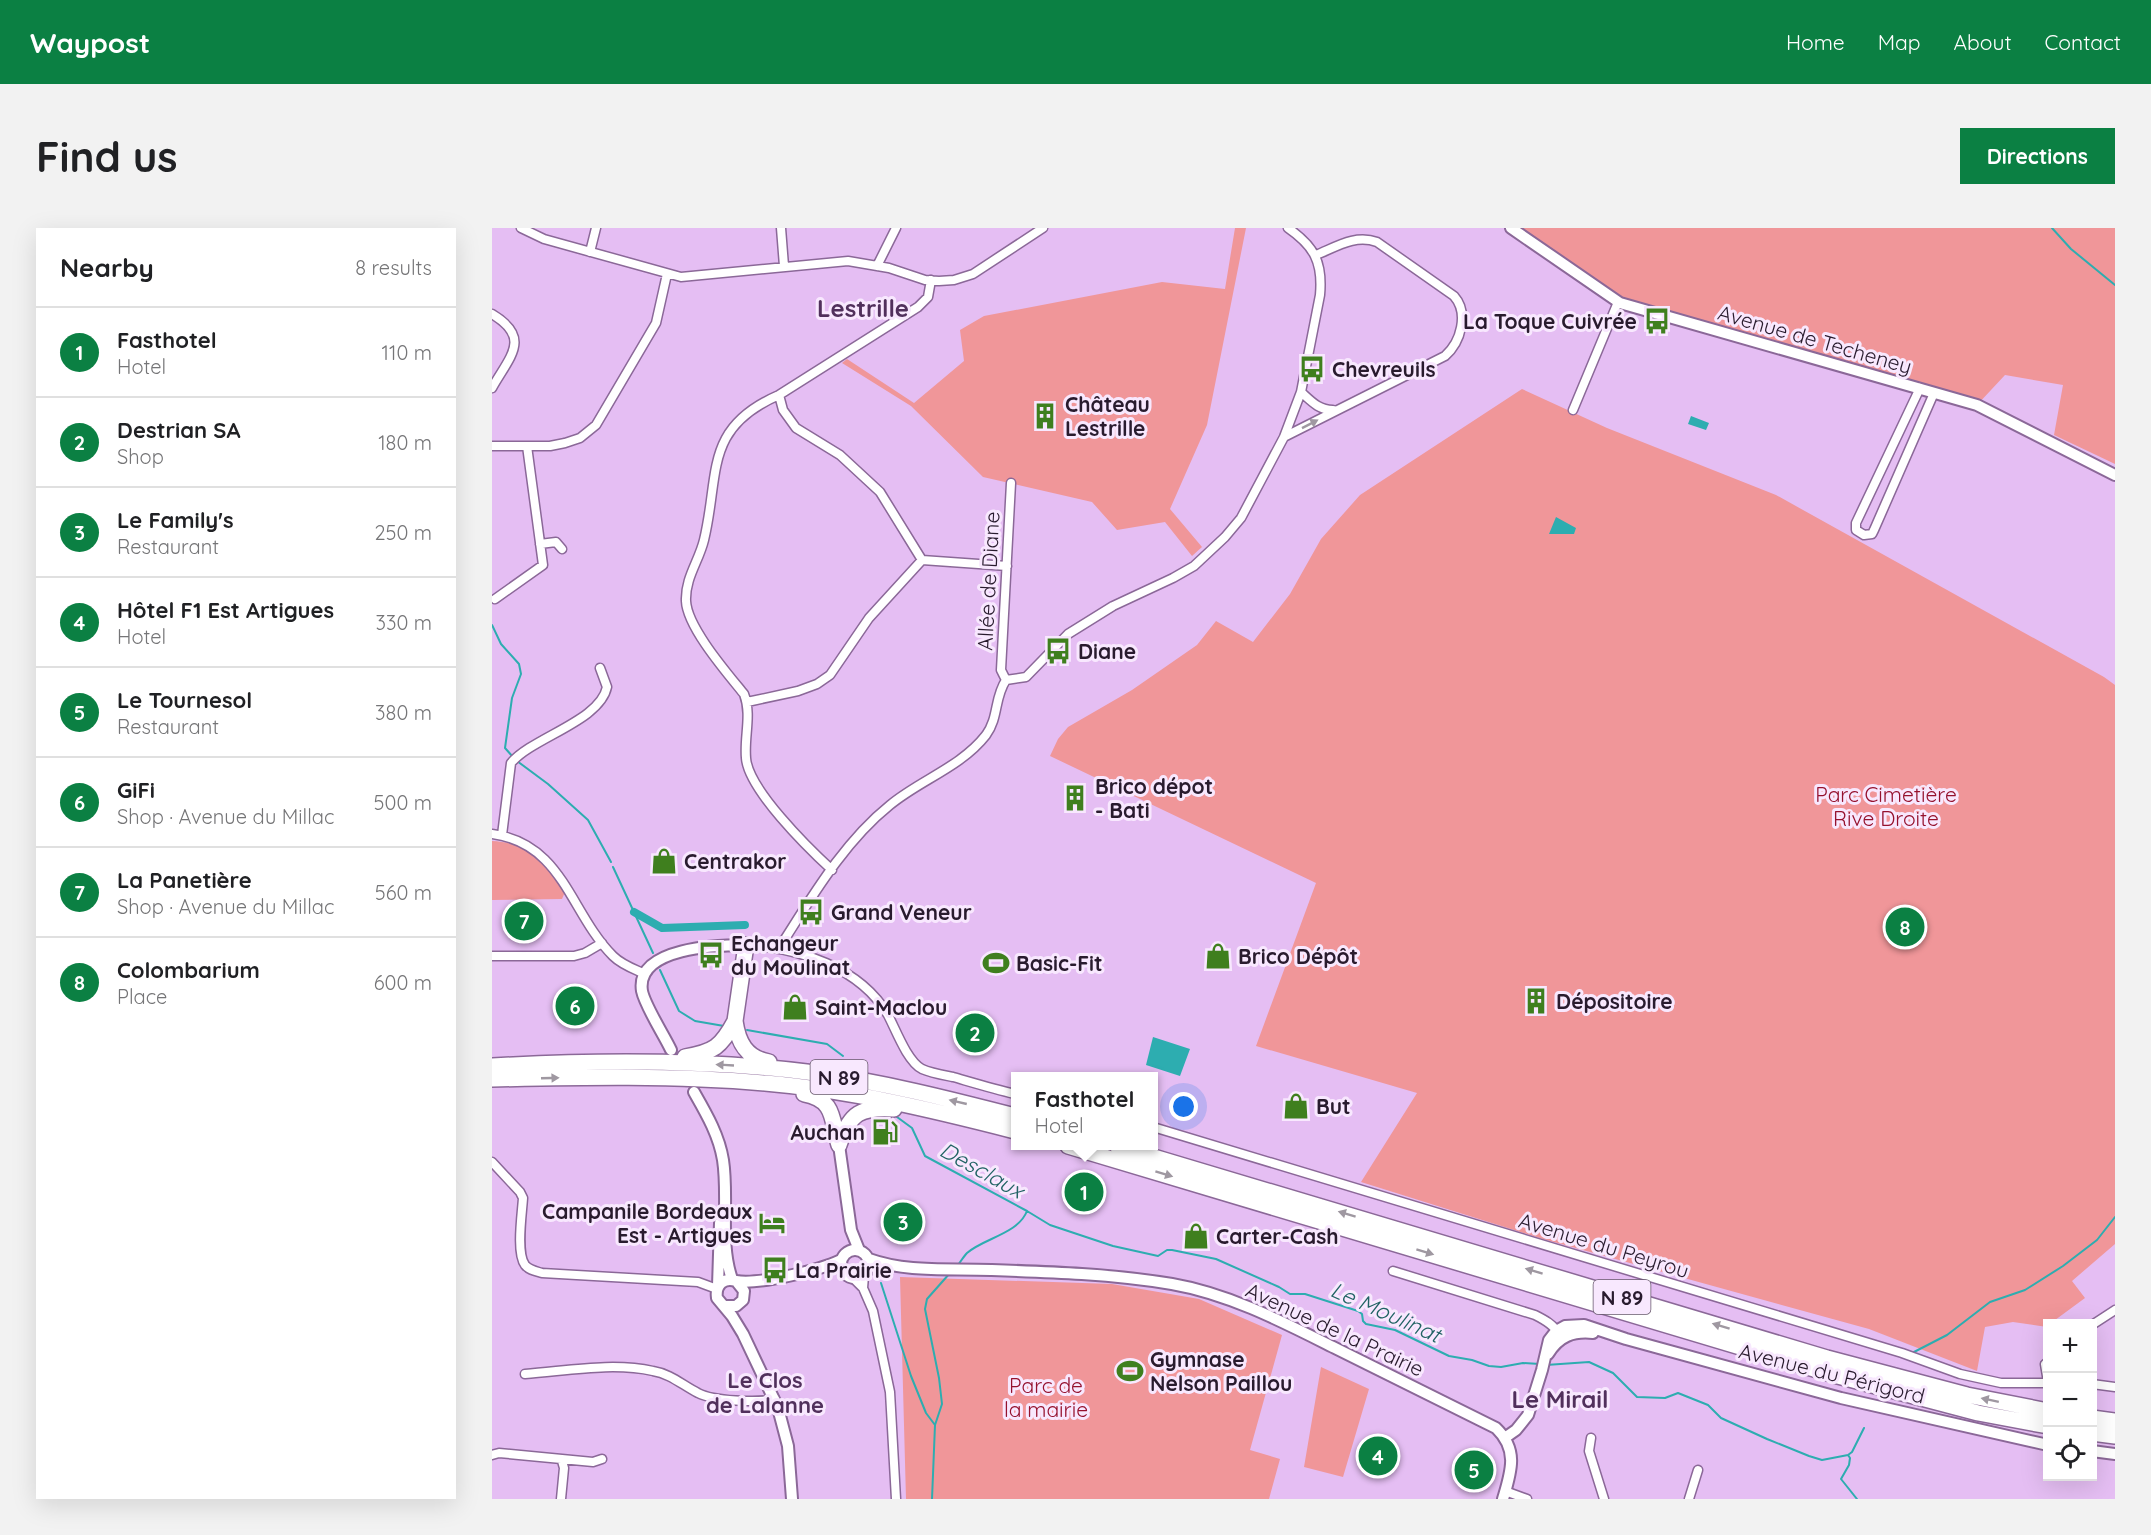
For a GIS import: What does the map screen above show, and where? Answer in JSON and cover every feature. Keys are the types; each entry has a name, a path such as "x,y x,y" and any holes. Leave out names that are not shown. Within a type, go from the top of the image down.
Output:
{"highway":[{"path":"746,945 735,1021 744,1049 758,1060 858,1074 901,1083 928,1094"},
{"path":"659,1063 704,1054 722,1043 735,1021"},
{"name":"N 89","path":"492,1065 659,1063 729,1065 813,1073 928,1094 1011,1115"},
{"path":"683,1078 705,1085 792,1092 819,1098 831,1112 839,1144"},
{"name":"N 89","path":"492,1079 683,1078 802,1087 857,1095 1011,1130"},
{"path":"839,1144 849,1120 868,1109 939,1112"},
{"name":"N 89","path":"1081,1150 1834,1375 1978,1413 2043,1425"},
{"name":"N 89","path":"1130,1150 1827,1358 1967,1395 2043,1410"},
{"path":"2097,1419 2115,1421"},
{"path":"2097,1434 2115,1436"}],"street":[{"path":"521,228 544,239 668,274 695,277 848,261 931,280 954,280 973,274 1043,228"},
{"path":"590,252 596,228"},
{"path":"781,228 784,266"},
{"path":"877,266 896,228"},
{"path":"782,949 787,935 867,824 892,803 956,762 984,737 994,723 999,690 1006,680 1026,677 1068,634 1113,606 1194,566 1241,518 1284,437 1302,392 1321,282 1316,255 1288,228"},
{"name":"Avenue de Techeney","path":"1511,228 1618,302 1662,317 1977,405 2115,476"},
{"path":"1284,437 1445,356 1453,349 1457,340 1462,314 1460,303 1454,296 1377,242 1368,239 1348,241 1316,255"},
{"path":"492,446 550,446 580,438 596,425 656,323 668,274"},
{"path":"832,870 771,805 750,775 746,759 747,702 744,694 693,625 686,601 690,574 704,542 717,458 724,442 746,415 762,402 779,395 918,307 928,297 931,280"},
{"path":"1573,410 1618,302"},
{"path":"492,314 506,322 513,330 515,339 514,349 492,388"},
{"path":"1920,388 1856,524 1856,530 1864,536 1872,534 1874,530 1934,393"},
{"path":"1302,392 1315,405 1324,410 1337,410"},
{"path":"779,395 783,410 796,428 840,455 880,492 922,560"},
{"path":"495,598 543,565 527,446"},
{"name":"Allée de Diane","path":"1006,680 1001,670 1011,483"},
{"path":"540,544 556,542 562,549"},
{"path":"922,560 1007,566"},
{"path":"747,702 798,691 817,684 830,675 869,618 922,560"},
{"path":"502,835 511,763 526,749 561,730 602,700 607,687 600,668"},
{"path":"492,834 527,844 542,855 567,887 602,943 622,963 645,974"},
{"path":"492,956 574,956 585,953 602,943"},
{"path":"671,1050 642,988 645,974 656,962 680,952 718,945 782,949 829,964 852,976 866,988 886,1013 909,1055 921,1068 1011,1093"},
{"path":"694,1092 721,1149 724,1168 727,1261 734,1280 743,1287 743,1334"},
{"name":"Avenue du Peyrou","path":"1158,1129 1902,1353 1960,1374 2001,1383 2043,1382"},
{"path":"839,1144 851,1230 859,1250"},
{"path":"492,1162 523,1198 520,1253 527,1268 542,1273 699,1282 718,1287"},
{"path":"724,1190 720,1215 717,1298 743,1334 775,1399 788,1446 792,1499"},
{"path":"843,1272 844,1256 851,1230"},
{"name":"Avenue de la Prairie","path":"734,1280 769,1280 823,1268 859,1250 864,1274"},
{"name":"Avenue de la Prairie","path":"823,1268 843,1272 847,1276 864,1274 888,1266 1111,1276 1176,1285 1273,1317 1496,1428 1506,1437"},
{"path":"1393,1271 1544,1318 1557,1330 1569,1335"},
{"path":"864,1274 890,1392 896,1499"},
{"path":"718,1287 723,1281 734,1280"},
{"name":"Avenue de la Prairie","path":"742,1299 769,1280"},
{"path":"724,1306 732,1307 742,1299"},
{"path":"2097,1322 2115,1310"},
{"name":"Avenue du Périgord","path":"1557,1330 1565,1326 1576,1325 1594,1328 1841,1398 2043,1444"},
{"path":"1544,1365 1549,1340 1557,1330"},
{"path":"1527,1499 1504,1495 1512,1466 1511,1452 1506,1437 1516,1430 1528,1415 1544,1365 1558,1335 1557,1330"},
{"name":"Avenue du Périgord","path":"1569,1335 1583,1332 1609,1334"},
{"path":"1551,1348 1560,1339 1569,1335"},
{"path":"525,1374 627,1367 656,1371 678,1380 709,1398 763,1401 775,1399"},
{"path":"2097,1385 2115,1387"},
{"path":"1591,1438 1589,1451 1604,1499"},
{"path":"2097,1452 2115,1454"},
{"path":"492,1455 499,1453 555,1458 562,1461 593,1462 602,1459"},
{"path":"561,1499 564,1468 562,1461"},
{"path":"1689,1499 1698,1470"}],"green space":[{"path":"1235,228 1246,228 1207,425 1170,509 1202,547 1192,556 1165,522 1117,530 1092,502 983,477 911,406 842,363 847,359 914,403 964,361 960,330 984,316 1162,282 1225,289"},
{"path":"1511,228 2115,228 2115,464 2054,435 2063,385 2005,375 1977,405 1620,303"},
{"name":"Parc Cimetière Rive Droite","path":"1522,389 1607,428 1776,495 2115,685 2115,1244 2072,1281 2085,1298 2056,1319 2043,1319 2043,1326 2013,1322 1985,1327 1977,1371 1869,1329 1543,1239 1361,1182 1417,1093 1256,1046 1316,883 1050,756 1058,739 1068,727 1132,690 1197,645 1216,621 1253,642 1290,594 1321,539 1360,495"},
{"path":"492,841 517,846 535,856 565,892 562,899 492,900"},
{"name":"Parc de la mairie","path":"900,1277 1112,1284 1199,1299 1282,1335 1250,1450 1280,1459 1269,1499 906,1499"},
{"path":"1321,1367 1369,1389 1343,1477 1304,1467"}],"shaded area":[{"path":"1691,416 1709,423 1706,430 1688,424"},
{"path":"1556,517 1576,528 1574,534 1549,534"},
{"path":"1153,1037 1190,1049 1180,1076 1146,1065"}],"waterway":[{"path":"2052,228 2071,249 2115,285"},
{"name":"Desclaux","path":"492,625 501,644 519,664 521,674 512,698 505,748 513,757"},
{"name":"Desclaux","path":"517,761 548,784 588,820 611,862"},
{"name":"Desclaux","path":"613,867 653,953"},
{"path":"634,912 662,928 745,925"},
{"name":"Desclaux","path":"660,970 679,1011 695,1021 724,1026"},
{"name":"Desclaux","path":"747,1030 827,1044 843,1056"},
{"name":"Desclaux","path":"897,1117 912,1128 925,1156 1027,1211 1016,1225 974,1248 958,1265"},
{"name":"Le Moulinat","path":"1027,1211 1050,1225 1113,1246 1158,1256 1167,1250 1172,1250 1216,1259 1290,1294 1305,1294 1358,1311 1362,1314 1366,1324 1395,1330 1449,1356 1489,1366 1540,1364"},
{"path":"1914,1352 1947,1335 1990,1302 2025,1290 2063,1266 2097,1240 2115,1217"},
{"name":"Desclaux","path":"932,1499 935,1425 942,1404 925,1309 927,1299 950,1273"},
{"name":"Desclaux","path":"881,1283 911,1376 926,1413 935,1425"},
{"name":"Le Moulinat","path":"1546,1365 1589,1362 1613,1373 1637,1397 1665,1398 1678,1393 1708,1405 1721,1418 1809,1456 1822,1460 1848,1455"},
{"path":"1848,1455 1852,1452 1864,1428"},
{"name":"Le Moulinat","path":"1848,1455 1849,1465 1841,1479 1857,1499"}],"tunnel":[{"path":"671,1050 694,1092"}],"place":[{"name":"La Toque Cuivrée","path":"1657,321"},
{"name":"Chevreuils","path":"1312,369"},
{"name":"Château Lestrille","path":"1045,416"},
{"name":"Diane","path":"1058,651"},
{"name":"Brico dépot - Bati","path":"1075,798"},
{"name":"Centrakor","path":"664,861"},
{"name":"Grand Veneur","path":"811,912"},
{"name":"La Panetière","path":"524,921"},
{"name":"Colombarium","path":"1905,927"},
{"name":"Echangeur du Moulinat","path":"711,955"},
{"name":"Brico Dépôt","path":"1218,956"},
{"name":"Basic-Fit","path":"996,963"},
{"name":"Dépositoire","path":"1536,1001"},
{"name":"GiFi","path":"575,1006"},
{"name":"Saint-Maclou","path":"795,1007"},
{"name":"Destrian SA","path":"975,1033"},
{"name":"But","path":"1296,1106"},
{"name":"Auchan","path":"885,1132"},
{"name":"Fasthotel","path":"1084,1192"},
{"name":"Le Family's","path":"903,1222"},
{"name":"Campanile Bordeaux Est - Artigues","path":"772,1223"},
{"name":"Carter-Cash","path":"1196,1236"},
{"name":"La Prairie","path":"775,1270"},
{"name":"Gymnase Nelson Paillou","path":"1130,1371"},
{"name":"Hôtel F1 Est Artigues","path":"1378,1456"},
{"name":"Le Tournesol","path":"1474,1470"}],"district":[{"name":"Lestrille","path":"863,308"},
{"name":"Le Clos de Lalanne","path":"765,1392"},
{"name":"Le Mirail","path":"1560,1399"}]}
